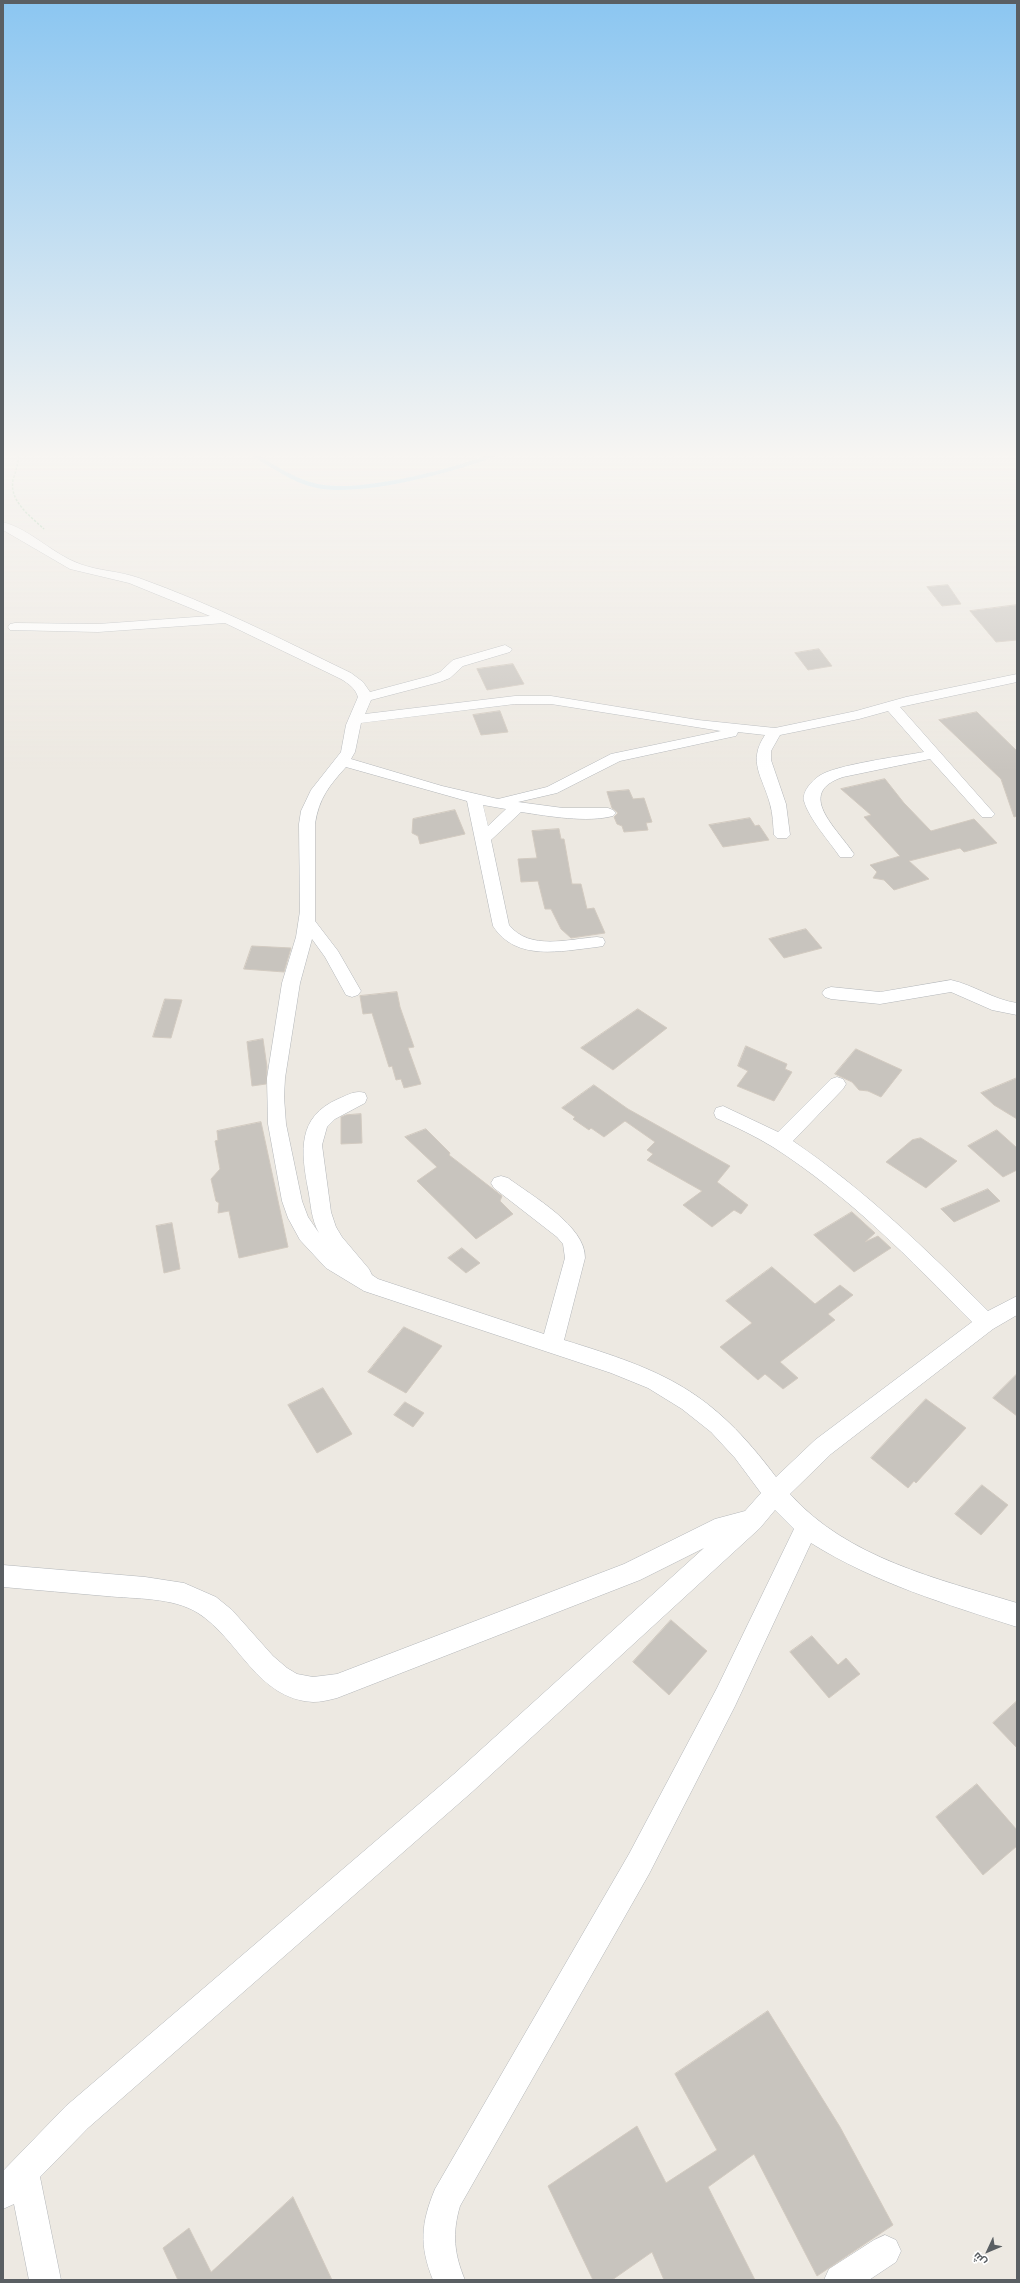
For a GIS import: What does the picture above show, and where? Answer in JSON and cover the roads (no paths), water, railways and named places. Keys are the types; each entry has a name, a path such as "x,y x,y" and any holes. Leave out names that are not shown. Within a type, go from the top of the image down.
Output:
{"street":[{"path":"58,559 66,563 97,573 130,579 238,622 346,676 360,686 365,697 356,719 343,761 318,790 309,811 306,824 307,923 294,969 276,1078 275,1097 277,1124 292,1202 304,1229 318,1249 333,1262 371,1285 643,1374 670,1389 696,1407 720,1427 746,1455 774,1494 807,1527 840,1548 882,1568 909,1579 1017,1615"},
{"path":"15,627 103,628 201,619 238,622"},
{"path":"365,697 435,680 445,675 458,663 505,649"},
{"path":"356,719 533,699 568,702 680,722 775,732 859,715 890,705 1017,678"},
{"path":"890,705 987,814"},
{"path":"491,803 519,799 558,787 603,762 616,757 746,730"},
{"path":"775,732 765,745 762,762 778,804 782,835"},
{"path":"846,854 816,811 811,799 814,788 824,778 840,773 934,754"},
{"path":"343,761 384,775 491,803 516,808 568,813 608,813"},
{"path":"558,787 558,796 568,813"},
{"path":"474,798 501,926 505,933 522,944 534,947 597,942"},
{"path":"483,839 516,808"},
{"path":"307,923 322,938 335,957 352,991"},
{"path":"831,993 880,997 896,996 937,986 953,987 968,991 993,1005 1017,1009"},
{"path":"780,1142 837,1084"},
{"path":"358,1098 341,1105 327,1116 314,1133 310,1150 327,1231 371,1285"},
{"path":"723,1113 780,1142 851,1195 920,1255 986,1323"},
{"path":"501,1183 564,1231 572,1239 576,1249 575,1258 552,1345"},
{"path":"45,2280 13,2183 77,2117 463,1783 752,1520 774,1494 823,1447 986,1323 1017,1305"},
{"path":"3,1576 161,1590 192,1598 206,1604 230,1624 282,1682 308,1691 322,1690 337,1686 632,1572 723,1527 752,1520"},
{"path":"449,2280 439,2255 438,2227 446,2200 563,1999 639,1864 749,1650 807,1527"},
{"path":"840,2280 885,2251"}]}
